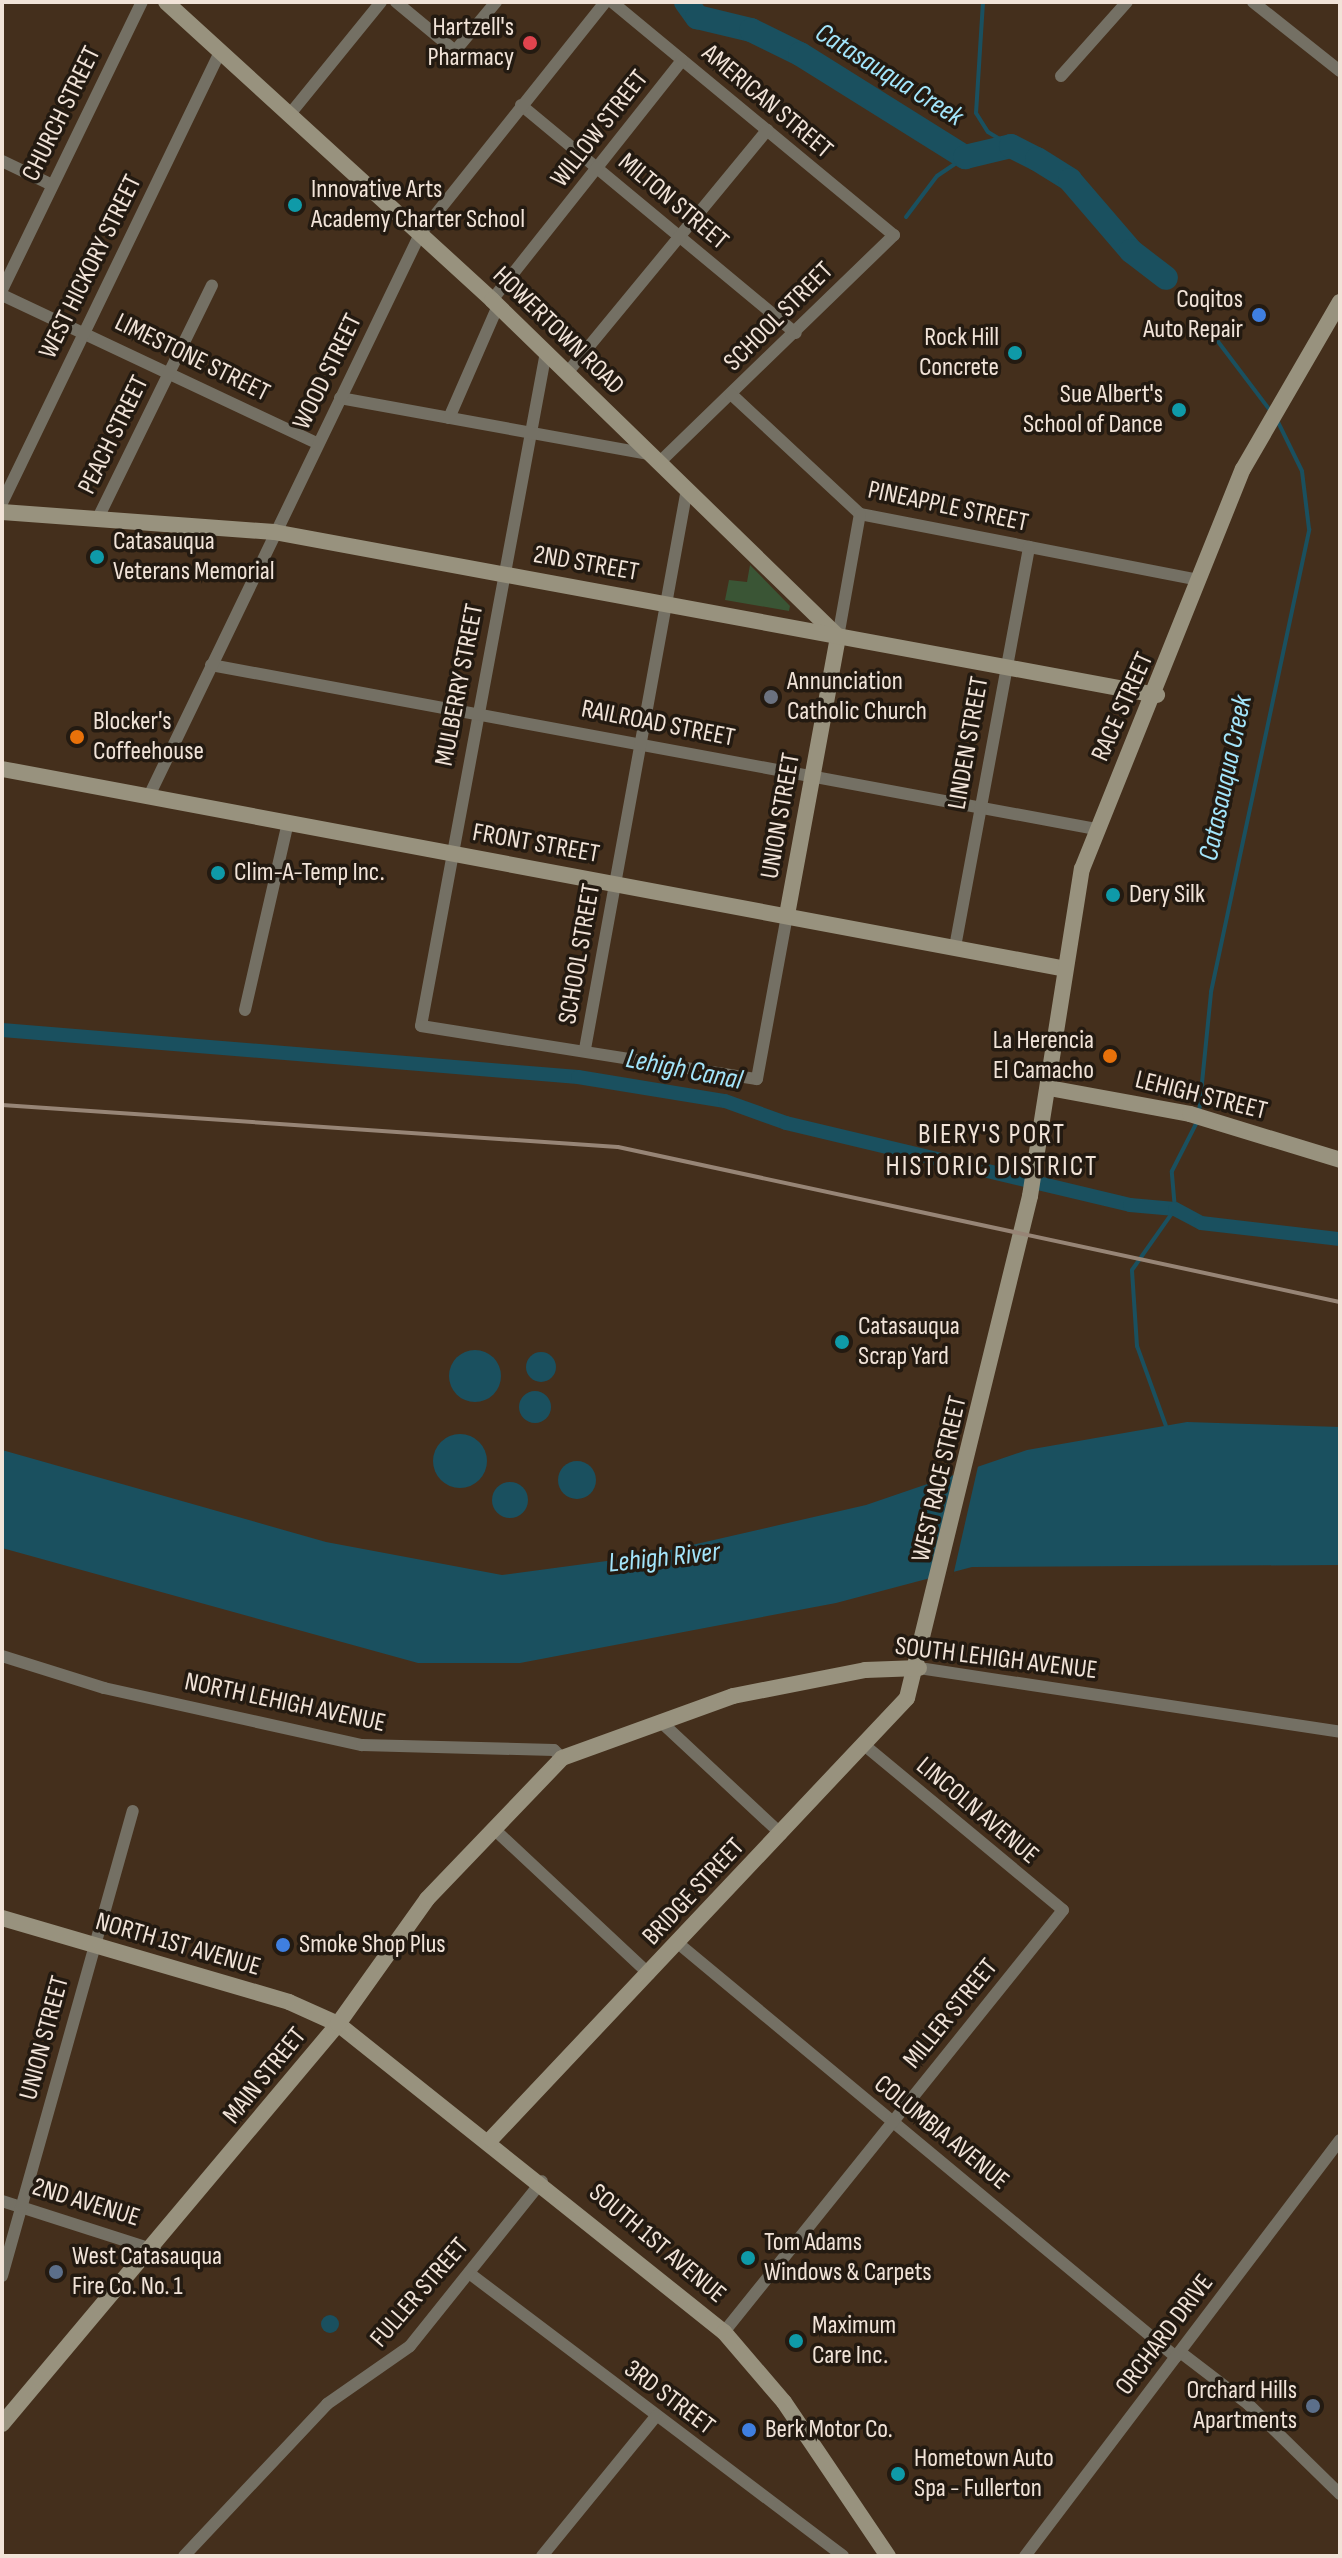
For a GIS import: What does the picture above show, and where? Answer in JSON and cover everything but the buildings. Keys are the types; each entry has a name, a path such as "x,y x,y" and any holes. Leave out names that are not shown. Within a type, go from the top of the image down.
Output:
{"main road":[{"name":"HOWERTOWN ROAD","path":"166,2 495,303 838,637"},
{"name":"RACE STREET","path":"1036,1161 1049,1088 1061,968 1096,829 1157,695 1200,580 1262,436 1340,302"},
{"name":"2ND STREET","path":"2,512 274,532 1157,695"},
{"name":"UNION STREET","path":"787,915 838,637"},
{"name":"FRONT STREET","path":"2,769 1061,968"},
{"name":"LEHIGH STREET","path":"1049,1088 1198,1116 1340,1160"},
{"name":"WEST RACE STREET","path":"919,1668 980,1416 1036,1161"},
{"name":"SOUTH LEHIGH AVENUE","path":"562,1758 660,1721 772,1687 919,1668"},
{"name":"BRIDGE STREET","path":"491,2139 679,1944 907,1698 919,1668"},
{"name":"MAIN STREET","path":"2,2424 155,2250 338,2024 427,1899 562,1758"},
{"name":"NORTH 1ST AVENUE","path":"2,1918 289,2002 338,2024"},
{"name":"SOUTH 1ST AVENUE","path":"338,2024 491,2139 724,2332 784,2402 888,2556"}],"street":[{"name":"CHURCH STREET","path":"2,292 142,2"},
{"path":"290,114 381,2"},
{"path":"396,2 455,51 496,2"},
{"name":"WOOD STREET","path":"148,798 420,234 605,2"},
{"name":"AMERICAN STREET","path":"612,2 894,235"},
{"path":"1061,76 1127,2"},
{"path":"1253,2 1340,71"},
{"name":"WEST HICKORY STREET","path":"2,503 221,50"},
{"name":"WILLOW STREET","path":"449,418 495,303 682,60"},
{"name":"MILTON STREET","path":"521,105 796,333"},
{"path":"567,373 767,130"},
{"path":"2,161 52,185"},
{"name":"SCHOOL STREET","path":"656,459 796,333 894,235"},
{"name":"PEACH STREET","path":"98,518 212,285"},
{"name":"LIMESTONE STREET","path":"2,292 317,443"},
{"name":"MULBERRY STREET","path":"546,352 421,1026 585,1049"},
{"name":"PINEAPPLE STREET","path":"731,394 860,514 1200,580"},
{"path":"340,398 530,432 656,459"},
{"name":"SCHOOL STREET","path":"585,1049 687,489"},
{"name":"UNION STREET","path":"838,637 860,514"},
{"name":"LINDEN STREET","path":"955,947 1029,547"},
{"name":"RAILROAD STREET","path":"211,665 1096,829"},
{"path":"245,1010 288,822"},
{"name":"UNION STREET","path":"585,1049 757,1079 787,915"},
{"name":"NORTH LEHIGH AVENUE","path":"2,1656 104,1688 362,1745 554,1750 562,1758"},
{"name":"SOUTH LEHIGH AVENUE","path":"919,1668 1340,1732"},
{"path":"660,1721 781,1834"},
{"name":"LINCOLN AVENUE","path":"864,1745 1063,1910"},
{"name":"UNION STREET","path":"2,2276 133,1811"},
{"path":"493,1828 649,1974"},
{"name":"MILLER STREET","path":"724,2332 1063,1910"},
{"name":"COLUMBIA AVENUE","path":"679,1944 892,2123 1178,2354 1248,2404 1340,2494"},
{"name":"ORCHARD DRIVE","path":"1025,2556 1340,2140"},
{"name":"FULLER STREET","path":"184,2556 327,2404 410,2346 542,2181"},
{"name":"2ND AVENUE","path":"2,2201 155,2250"},
{"name":"3RD STREET","path":"469,2273 843,2556"},
{"path":"542,2556 656,2416"}],"green space":[{"path":"750,565 790,606 789,611 725,600 729,580 747,582"}],"water":[{"path":"475,1350 493,1358 501,1376 493,1394 475,1402 457,1394 449,1376 457,1358"},
{"path":"541,1352 552,1356 556,1367 552,1378 541,1382 530,1378 526,1367 530,1356"},
{"path":"535,1391 546,1396 551,1407 546,1418 535,1423 524,1418 519,1407 524,1396"},
{"name":"Lehigh River","path":"1187,1422 1340,1427 1340,1565 972,1567 836,1603 520,1663 418,1663 2,1548 2,1450 326,1542 502,1575 644,1556 866,1505 1027,1450"},
{"path":"460,1434 479,1442 487,1461 479,1480 460,1488 441,1480 433,1461 441,1442"},
{"path":"577,1461 591,1466 596,1480 591,1494 577,1499 563,1494 558,1480 563,1466"},
{"path":"510,1482 523,1487 528,1500 523,1513 510,1518 497,1513 492,1500 497,1487"},
{"path":"330,2315 339,2324 330,2333 321,2324"}],"pier":[{"path":"979,1462 953,1576 930,1582 955,1470"}],"waterway":[{"name":"Catasauqua Creek","path":"686,2 697,17 751,30 800,54 965,157 1011,146 1037,159 1070,180 1131,251 1166,278"},
{"path":"983,2 976,113 988,132 1011,146"},
{"path":"906,217 937,176 965,157"},
{"name":"Catasauqua Creek","path":"1213,335 1272,413"},
{"name":"Catasauqua Creek","path":"1199,1113 1211,992 1309,529 1302,471 1277,420"},
{"name":"Lehigh Canal","path":"2,1030 578,1077 725,1101 786,1123 1130,1205 1175,1209 1201,1223 1340,1239"},
{"name":"Catasauqua Creek","path":"1166,1426 1137,1346 1132,1270 1175,1209 1172,1171 1197,1122"}],"railway":[{"path":"2,1105 618,1147 1340,1302"}],"place":[{"name":"Hartzell's Pharmacy","path":"530,43"},
{"name":"Innovative Arts Academy Charter School","path":"295,205"},
{"name":"Coqitos Auto Repair","path":"1259,315"},
{"name":"Rock Hill Concrete","path":"1015,353"},
{"name":"Sue Albert's School of Dance","path":"1179,410"},
{"name":"Catasauqua Veterans Memorial","path":"97,557"},
{"name":"Annunciation Catholic Church","path":"771,697"},
{"name":"Blocker's Coffeehouse","path":"77,737"},
{"name":"Clim-A-Temp Inc.","path":"218,873"},
{"name":"Dery Silk","path":"1113,895"},
{"name":"La Herencia El Camacho","path":"1110,1056"},
{"name":"Catasauqua Scrap Yard","path":"842,1342"},
{"name":"Smoke Shop Plus","path":"283,1945"},
{"name":"Tom Adams Windows & Carpets","path":"748,2258"},
{"name":"West Catasauqua Fire Co. No. 1","path":"56,2272"},
{"name":"Maximum Care Inc.","path":"796,2341"},
{"name":"Orchard Hills Apartments","path":"1313,2406"},
{"name":"Berk Motor Co.","path":"749,2430"},
{"name":"Hometown Auto Spa - Fullerton","path":"898,2474"}],"district":[{"name":"BIERY'S PORT HISTORIC DISTRICT","path":"992,1151"}]}
